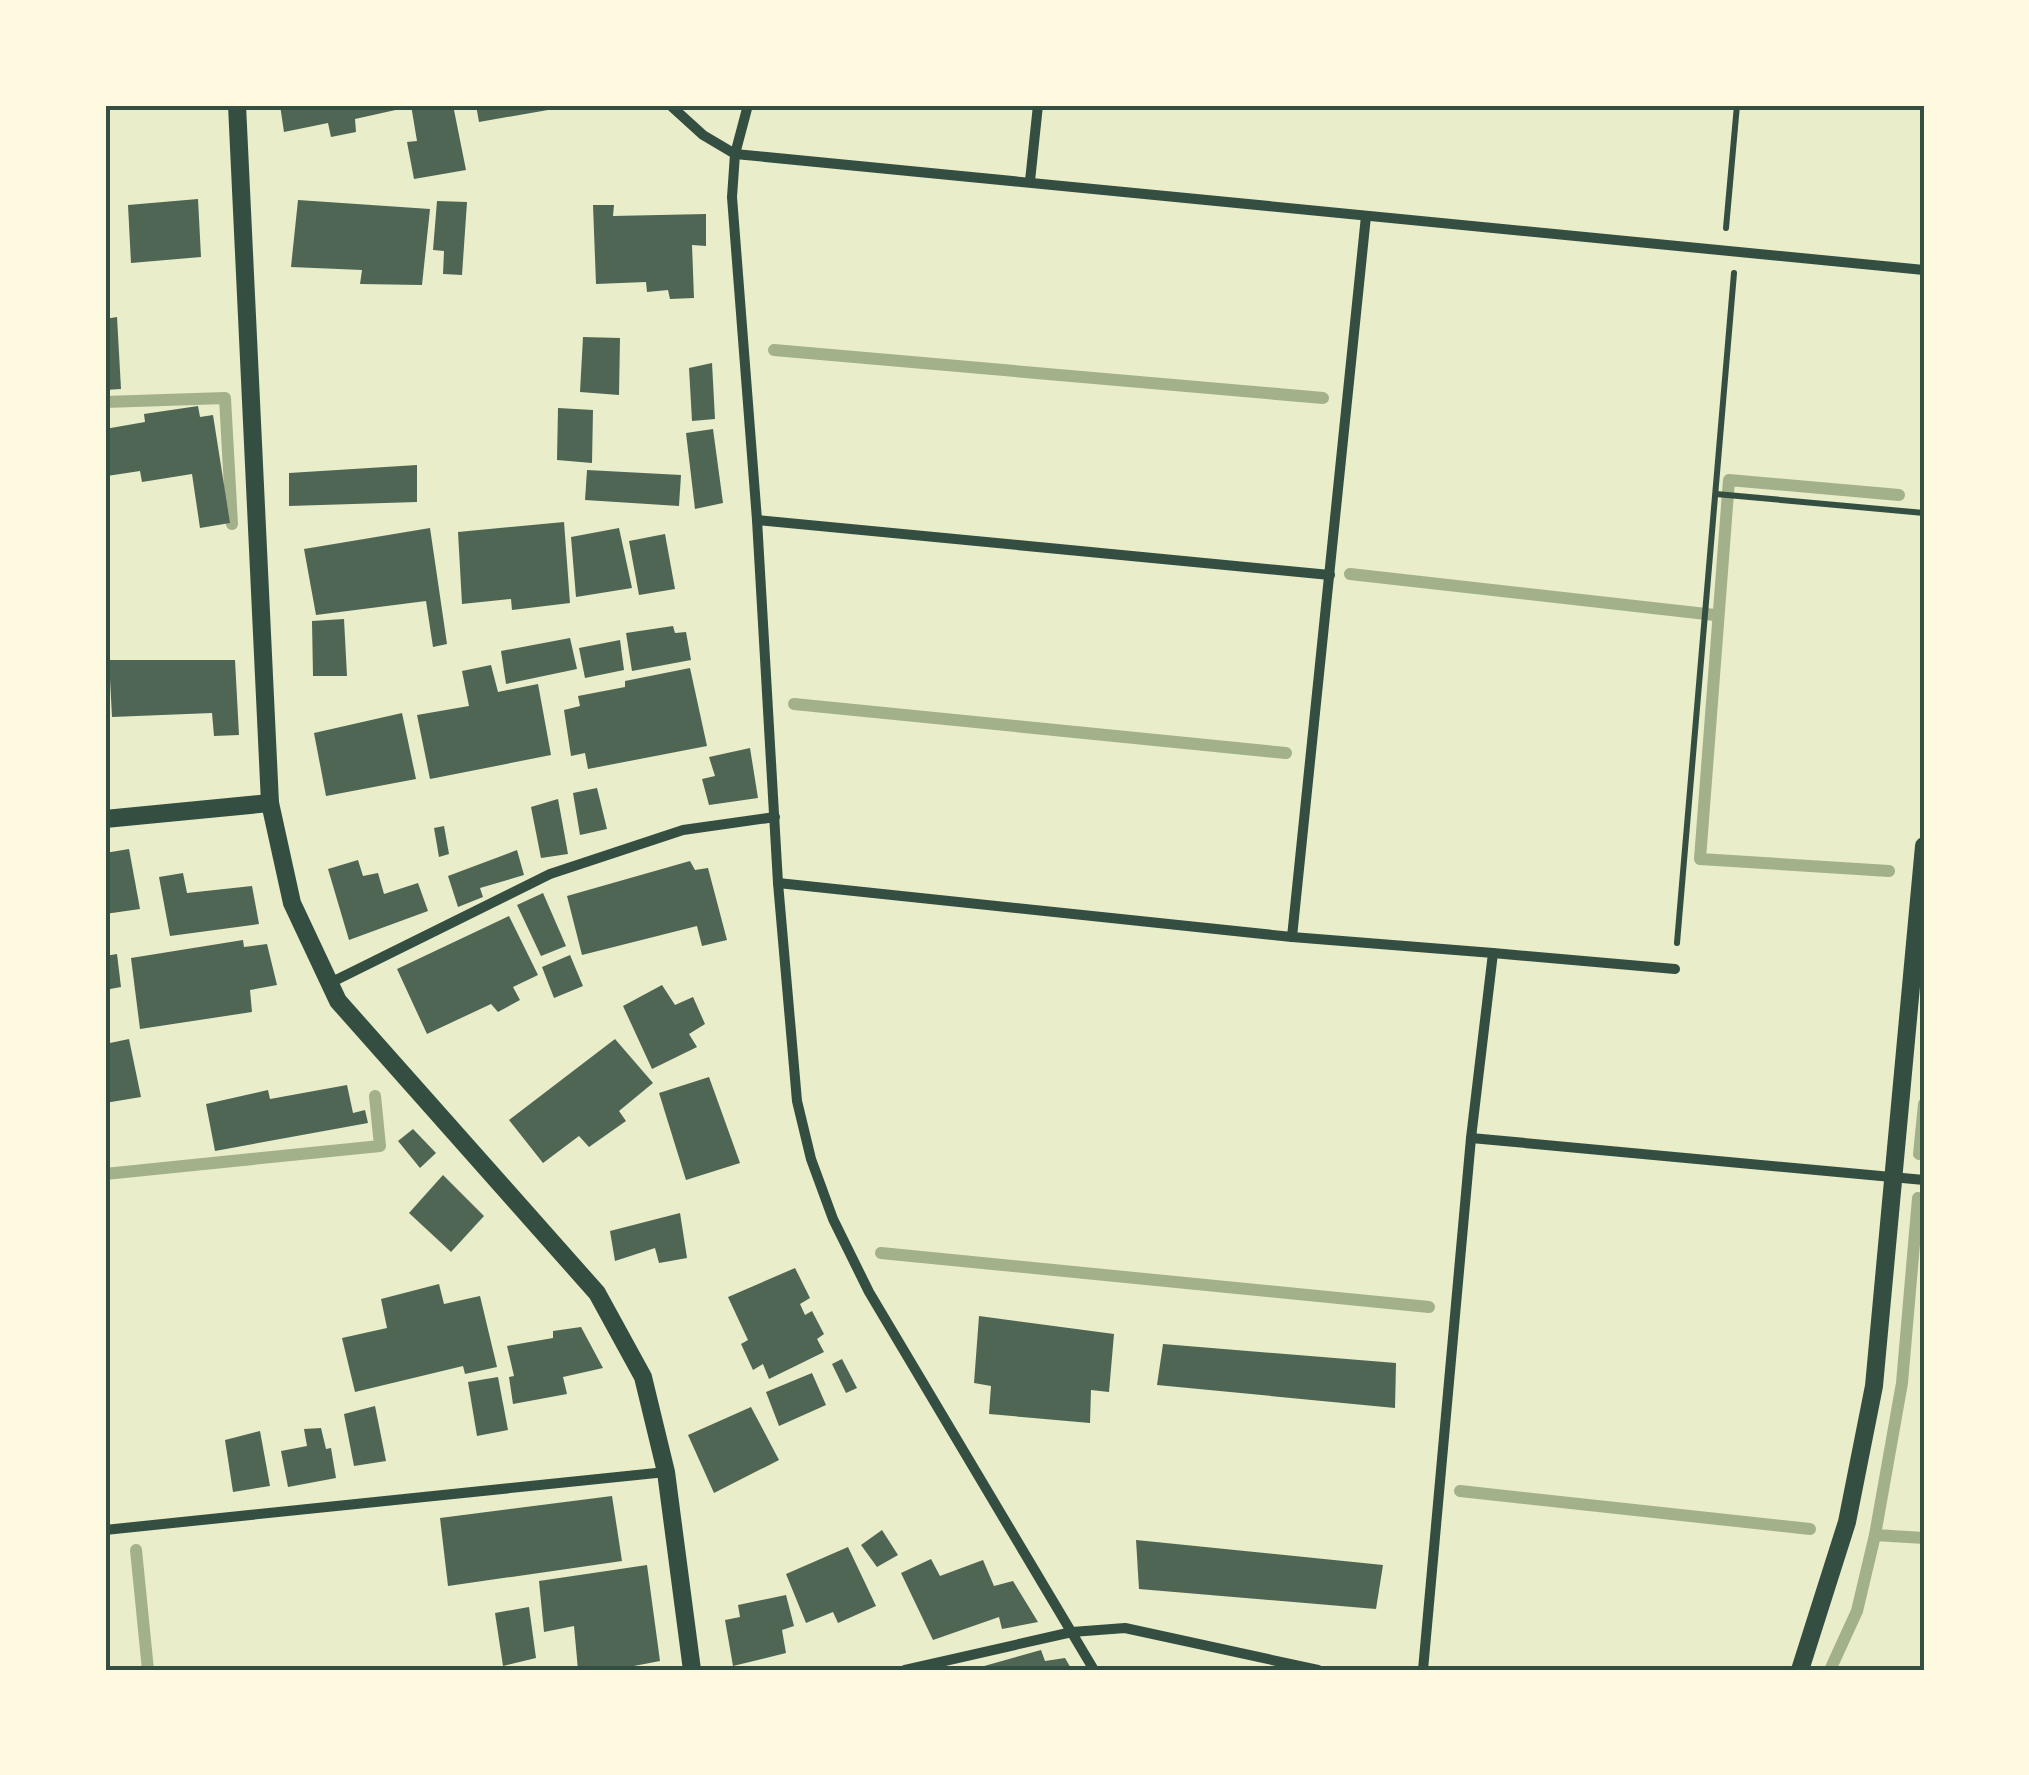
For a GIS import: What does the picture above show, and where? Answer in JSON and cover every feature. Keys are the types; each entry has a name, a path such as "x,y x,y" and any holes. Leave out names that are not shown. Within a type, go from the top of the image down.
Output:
{"street":[{"path":"236,105 270,804 292,902 338,1001 597,1293 643,1377 666,1472 692,1670"},
{"path":"670,105 703,135 735,154 1924,270"},
{"path":"748,105 735,154 732,198 757,520 778,883 797,1101 811,1159 833,1219 869,1292 1094,1670"},
{"path":"1030,181 1038,105"},
{"path":"1292,936 1366,216"},
{"path":"757,520 1330,575"},
{"path":"105,819 270,804"},
{"path":"330,982 550,874 683,830 775,816"},
{"path":"1800,1670 1847,1522 1874,1386 1924,846"},
{"path":"778,883 1292,936 1675,969"},
{"path":"1423,1670 1471,1138 1493,953"},
{"path":"1471,1138 1924,1180"},
{"path":"105,1530 666,1472"},
{"path":"904,1670 1072,1632 1125,1628 1318,1670"}],"path":[{"path":"1675,969 1716,494 1737,105"},
{"path":"1716,494 1924,513"}],"building":[{"path":"280,105 399,105 400,109 355,119 356,132 331,137 328,123 284,132"},
{"path":"411,105 453,105 466,170 414,179 407,142 417,141"},
{"path":"476,105 565,105 565,107 479,122"},
{"path":"198,199 201,257 131,263 128,205"},
{"path":"298,200 430,209 422,285 360,284 362,270 291,267"},
{"path":"437,201 467,202 462,275 443,274 444,251 433,250"},
{"path":"593,205 614,205 613,216 706,214 706,246 692,245 694,298 670,299 668,290 647,292 646,282 596,284"},
{"path":"117,317 121,389 105,390 105,319"},
{"path":"583,337 620,338 619,395 580,392"},
{"path":"712,363 715,419 692,421 689,368"},
{"path":"198,406 200,417 213,415 230,523 200,528 192,474 142,482 140,471 107,476 105,461 105,429 145,422 144,414"},
{"path":"558,408 593,410 592,463 557,460"},
{"path":"713,429 723,503 695,509 686,433"},
{"path":"417,465 417,502 289,506 289,473"},
{"path":"587,470 681,475 679,506 585,500"},
{"path":"564,522 570,603 512,610 511,599 462,604 458,532"},
{"path":"430,528 447,644 433,647 426,601 316,615 304,549"},
{"path":"619,528 632,588 576,597 571,537"},
{"path":"665,534 675,589 639,595 629,541"},
{"path":"344,619 347,676 313,676 312,621"},
{"path":"673,626 675,633 686,632 691,660 632,671 626,633"},
{"path":"570,638 577,669 506,684 501,651"},
{"path":"620,640 624,670 585,678 579,648"},
{"path":"109,660 235,660 239,735 214,736 212,713 112,717"},
{"path":"491,665 498,692 538,684 551,755 430,779 417,715 469,706 462,671"},
{"path":"690,668 707,746 588,769 585,753 571,756 564,710 580,706 578,696 625,687 625,681"},
{"path":"402,713 416,779 326,796 314,733"},
{"path":"750,748 758,798 709,805 702,779 715,776 709,757"},
{"path":"597,788 607,829 580,835 573,793"},
{"path":"558,799 568,854 541,858 531,807"},
{"path":"444,826 449,854 439,857 434,828"},
{"path":"129,849 140,909 105,914 105,853"},
{"path":"517,850 524,875 480,888 483,897 458,907 448,876"},
{"path":"358,860 363,876 378,873 384,894 418,883 428,911 349,940 328,869"},
{"path":"690,861 695,870 708,868 727,940 702,946 697,926 582,955 567,896"},
{"path":"183,873 187,893 252,886 259,924 170,936 159,877"},
{"path":"543,893 566,946 541,956 517,905"},
{"path":"509,916 538,975 513,987 520,1000 498,1012 491,1004 427,1034 397,969"},
{"path":"243,940 244,947 267,944 277,985 250,990 252,1012 140,1029 131,958"},
{"path":"117,954 121,987 105,990 105,956"},
{"path":"570,955 583,986 554,998 542,967"},
{"path":"662,985 675,1005 693,997 705,1024 689,1034 697,1047 652,1069 623,1006"},
{"path":"129,1039 141,1097 105,1103 105,1044"},
{"path":"615,1039 653,1083 619,1111 626,1121 589,1147 579,1136 543,1163 509,1120"},
{"path":"709,1077 740,1163 686,1180 659,1093"},
{"path":"347,1085 353,1113 365,1110 368,1123 215,1151 206,1104 268,1090 270,1099"},
{"path":"413,1129 436,1153 420,1168 398,1141"},
{"path":"443,1175 484,1216 451,1252 409,1213"},
{"path":"680,1213 687,1258 659,1263 655,1248 615,1261 610,1231"},
{"path":"795,1268 810,1298 800,1304 805,1315 812,1311 824,1334 817,1339 824,1352 769,1379 763,1364 753,1370 741,1344 748,1340 728,1297"},
{"path":"439,1284 444,1304 480,1296 497,1367 465,1374 463,1366 355,1392 342,1338 387,1328 381,1299"},
{"path":"979,1316 1114,1334 1109,1392 1091,1390 1090,1423 989,1414 991,1386 974,1383"},
{"path":"581,1327 603,1368 563,1377 567,1394 513,1404 509,1377 514,1376 507,1346 553,1338 553,1331"},
{"path":"1163,1344 1396,1363 1395,1408 1157,1385"},
{"path":"842,1359 857,1388 846,1393 832,1364"},
{"path":"812,1373 826,1405 779,1426 766,1392"},
{"path":"498,1377 508,1430 477,1436 468,1382"},
{"path":"375,1406 386,1461 354,1466 344,1414"},
{"path":"751,1407 779,1460 714,1493 688,1435"},
{"path":"321,1428 326,1449 331,1448 336,1478 288,1487 281,1451 307,1446 304,1429"},
{"path":"260,1431 270,1486 233,1492 225,1440"},
{"path":"612,1496 622,1561 448,1586 440,1518"},
{"path":"882,1530 898,1555 877,1567 861,1545"},
{"path":"1136,1540 1383,1565 1376,1609 1139,1589"},
{"path":"848,1547 876,1606 838,1623 833,1612 806,1623 786,1574"},
{"path":"931,1559 940,1576 983,1560 994,1586 1013,1581 1038,1622 1002,1629 999,1617 933,1640 901,1573"},
{"path":"647,1565 660,1661 613,1670 578,1670 574,1626 544,1632 539,1581"},
{"path":"786,1595 794,1626 782,1630 786,1653 733,1666 725,1620 740,1617 738,1605"},
{"path":"529,1607 536,1658 503,1666 495,1613"},
{"path":"1041,1650 1045,1661 1065,1658 1072,1670 970,1670"}],"waterway":[{"path":"774,350 1323,398"},
{"path":"105,402 225,398 232,524"},
{"path":"1889,871 1700,859 1729,480 1899,495"},
{"path":"1350,574 1715,615"},
{"path":"794,704 1286,753"},
{"path":"105,1174 380,1146 375,1096"},
{"path":"1919,1154 1924,1104"},
{"path":"1875,1535 1902,1383 1918,1198"},
{"path":"881,1253 1429,1307"},
{"path":"1460,1491 1810,1529"},
{"path":"1830,1670 1857,1611 1875,1535 1924,1538"},
{"path":"136,1550 148,1670"}]}
